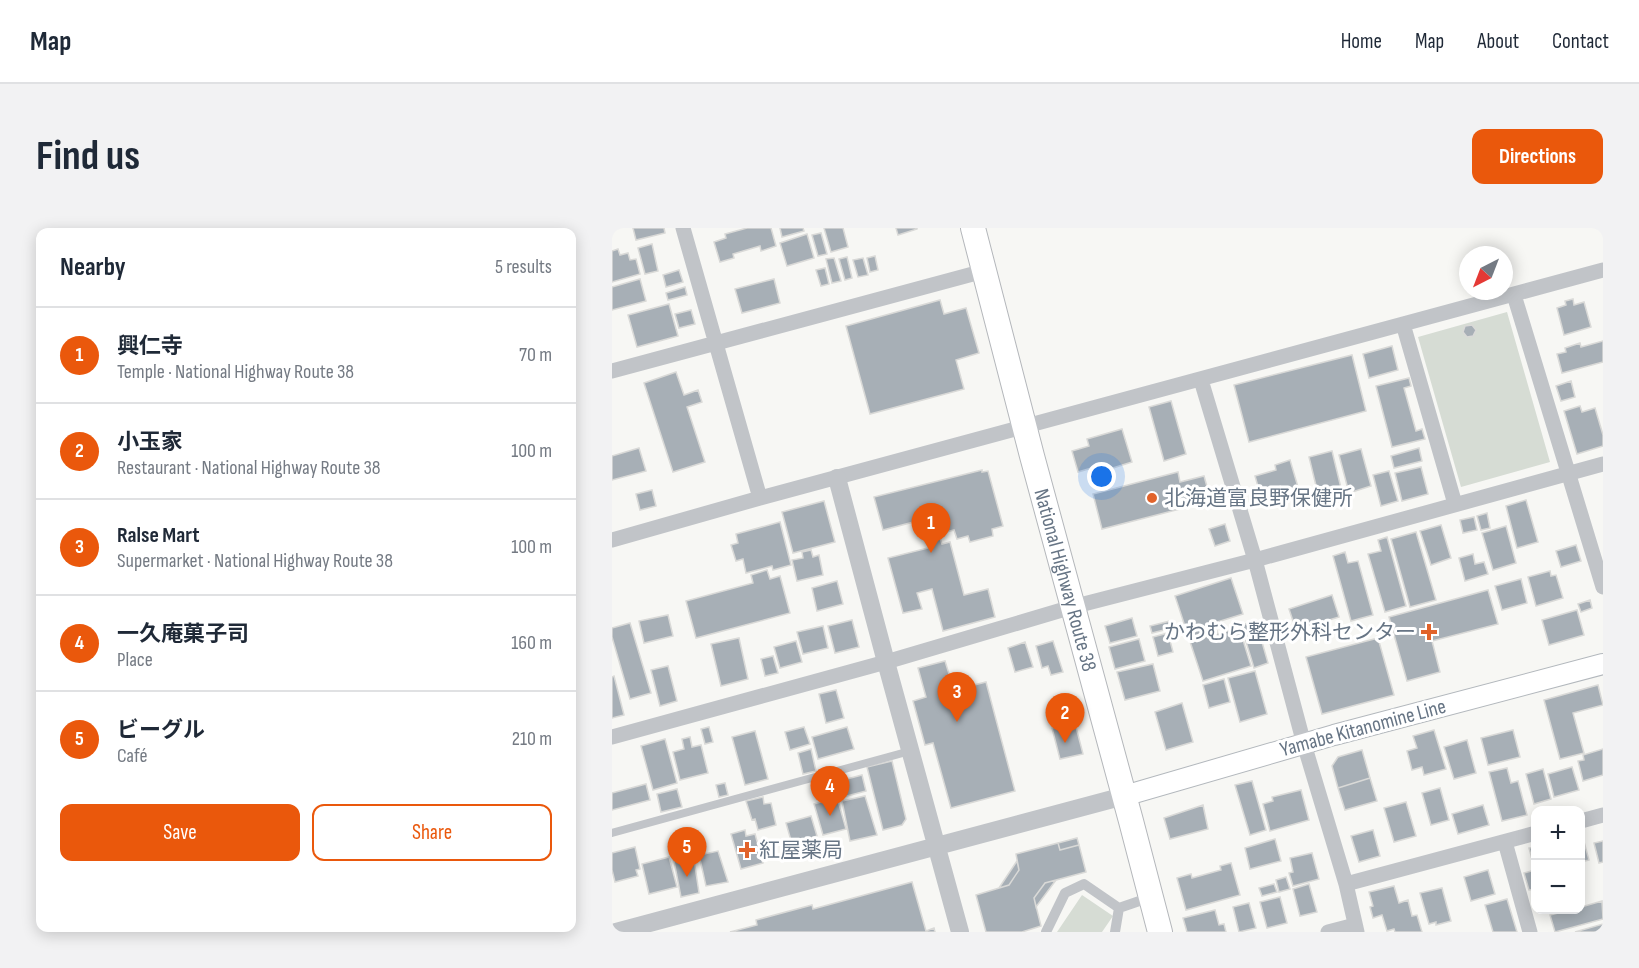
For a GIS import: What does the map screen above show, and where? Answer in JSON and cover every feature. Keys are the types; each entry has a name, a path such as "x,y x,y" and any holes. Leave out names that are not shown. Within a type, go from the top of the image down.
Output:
{"highway":[{"name":"National Highway Route 38","path":"973,228 1024,428 1160,932"}],"main road":[{"name":"Yamabe Kitanomine Line","path":"1124,796 1304,744 1603,664"}],"street":[{"path":"683,228 760,498"},
{"path":"612,540 1603,270"},
{"path":"612,371 984,271"},
{"path":"1514,295 1603,587"},
{"path":"1403,324 1455,504"},
{"path":"1201,380 1256,560 1304,744 1346,884 1356,928 1328,932"},
{"path":"612,737 886,662 1072,607 1256,560 1603,464"},
{"path":"837,478 960,932"},
{"path":"616,932 1124,796"},
{"path":"1585,820 1603,815"},
{"path":"1346,884 1531,834"},
{"path":"1505,842 1530,932"},
{"path":"1047,932 1065,893 1084,884 1119,908"},
{"path":"1119,908 1151,897"},
{"path":"1115,932 1119,908"}],"lane":[{"path":"612,833 910,751"}],"shaded area":[{"path":"1507,312 1550,462 1461,487 1418,337"},
{"path":"1082,895 1113,916 1102,932 1057,932"}],"building":[{"path":"633,228 664,228 665,233 636,240"},
{"path":"747,228 771,228 776,246 761,251 760,246 733,254 734,258 720,262 714,242 726,238 725,234"},
{"path":"780,228 803,228 804,231 782,237"},
{"path":"824,228 843,228 848,247 831,252"},
{"path":"896,228 917,228 917,229 898,235"},
{"path":"821,233 827,254 818,256 812,235"},
{"path":"807,234 814,258 787,266 780,243"},
{"path":"652,244 658,271 645,274 638,248"},
{"path":"618,249 620,255 628,253 630,260 636,259 640,274 612,282 612,251"},
{"path":"875,256 878,270 870,272 867,258"},
{"path":"847,257 852,278 845,280 839,259"},
{"path":"834,258 841,281 832,283 826,259"},
{"path":"863,258 868,275 858,277 853,260"},
{"path":"825,268 829,284 821,286 816,270"},
{"path":"679,270 683,282 666,287 663,275"},
{"path":"640,279 646,301 612,310 612,287"},
{"path":"774,279 780,303 742,313 735,289"},
{"path":"685,287 687,295 668,300 666,293"},
{"path":"1573,299 1574,305 1584,302 1591,327 1564,335 1557,308 1566,305 1565,301"},
{"path":"940,300 944,314 966,308 979,353 956,360 964,389 870,414 846,326"},
{"path":"669,304 678,336 637,347 628,315"},
{"path":"691,310 695,324 679,328 675,314"},
{"path":"1472,325 1476,330 1473,336 1467,337 1463,332 1465,326"},
{"path":"1603,341 1603,362 1562,373 1557,354 1566,352 1565,348 1580,343 1581,347"},
{"path":"1392,346 1398,370 1369,378 1363,354"},
{"path":"1352,355 1366,411 1249,442 1234,385"},
{"path":"676,372 684,395 698,390 702,402 687,407 705,462 673,472 644,383"},
{"path":"1409,378 1411,386 1404,388 1416,431 1422,429 1425,439 1392,447 1376,386"},
{"path":"1571,381 1575,397 1561,401 1556,386"},
{"path":"1171,401 1186,454 1164,461 1149,407"},
{"path":"1580,406 1582,412 1595,408 1603,435 1603,446 1577,454 1564,411"},
{"path":"1122,429 1132,462 1097,473 1095,467 1078,472 1072,451 1089,446 1087,439"},
{"path":"639,448 646,471 612,480 612,456"},
{"path":"1419,448 1422,461 1394,468 1391,456"},
{"path":"1361,449 1371,486 1349,493 1339,455"},
{"path":"1332,451 1342,492 1319,498 1309,457"},
{"path":"1290,460 1298,487 1261,497 1255,476 1276,470 1275,465"},
{"path":"1421,467 1428,494 1402,501 1395,473"},
{"path":"982,470 982,472 988,471 1003,526 992,529 993,536 970,542 968,536 957,539 954,530 939,534 942,544 950,542 964,595 988,589 995,617 943,631 932,589 917,593 922,609 903,613 888,558 932,547 925,519 883,530 874,497"},
{"path":"1389,471 1398,501 1381,506 1373,475"},
{"name":"北海道富良野保健所","path":"1178,472 1180,482 1204,476 1211,501 1102,529 1093,494"},
{"path":"652,490 656,506 640,510 636,494"},
{"path":"1526,500 1538,542 1517,548 1506,506"},
{"path":"824,501 835,542 793,553 782,512"},
{"path":"1487,513 1490,528 1481,530 1477,516"},
{"path":"1474,517 1477,530 1463,533 1460,520"},
{"path":"780,522 791,565 773,570 772,566 746,573 743,559 736,561 731,545 738,543 736,534"},
{"path":"1225,524 1230,541 1215,546 1209,529"},
{"path":"1441,525 1451,558 1431,565 1420,531"},
{"path":"1506,526 1516,563 1493,570 1482,533"},
{"path":"1416,532 1436,600 1410,607 1391,539"},
{"path":"1387,537 1406,606 1385,612 1368,554 1381,551 1378,540"},
{"path":"1576,545 1581,561 1561,567 1556,551"},
{"path":"811,550 813,557 819,555 823,575 797,581 792,560 803,558 802,552"},
{"path":"1345,552 1348,563 1358,561 1373,615 1351,621 1333,556"},
{"path":"1473,554 1475,564 1484,562 1488,574 1465,581 1459,558"},
{"path":"767,570 770,579 780,576 790,613 696,638 686,601 753,583 751,575"},
{"path":"1550,571 1551,576 1556,575 1563,598 1536,606 1528,577"},
{"path":"1231,578 1243,614 1214,623 1218,634 1239,627 1251,666 1203,681 1175,596"},
{"path":"1521,579 1527,603 1502,610 1495,586"},
{"path":"837,581 843,604 817,611 812,588"},
{"name":"かわむら整形外科センター","path":"1488,590 1498,624 1432,641 1440,672 1407,681 1389,617"},
{"path":"1332,595 1339,617 1296,630 1289,609"},
{"path":"1590,600 1592,608 1581,612 1578,604"},
{"path":"1577,610 1584,635 1549,645 1542,620"},
{"path":"668,615 673,636 644,643 639,621"},
{"path":"1132,618 1137,636 1110,643 1105,626"},
{"path":"852,620 859,647 835,653 828,626"},
{"path":"1170,621 1172,628 1152,633 1150,626"},
{"path":"1256,621 1268,663 1254,668 1241,625"},
{"path":"630,623 651,693 630,699 612,637 612,628"},
{"path":"823,626 828,648 803,654 797,632"},
{"path":"1168,633 1173,652 1158,656 1153,637"},
{"path":"739,638 748,679 721,686 711,644"},
{"name":"かわむら整形外科センター","path":"1378,638 1394,695 1322,714 1306,657"},
{"path":"1139,639 1145,661 1115,669 1109,647"},
{"path":"796,641 802,662 780,668 774,647"},
{"path":"1053,641 1063,672 1051,675 1048,666 1042,668 1036,646"},
{"path":"1025,642 1033,667 1015,672 1008,648"},
{"path":"773,656 778,673 765,676 761,659"},
{"path":"945,661 954,690 986,682 1015,791 951,808 933,743 925,745 913,701 926,697 918,668"},
{"path":"1153,664 1160,691 1125,700 1117,672"},
{"path":"668,666 677,701 660,706 651,670"},
{"path":"1255,671 1267,714 1240,722 1228,678"},
{"path":"614,676 624,715 612,718 612,677"},
{"path":"1224,679 1230,702 1209,708 1203,685"},
{"path":"1598,685 1603,705 1573,713 1584,753 1560,759 1544,700"},
{"path":"836,690 844,718 826,723 819,694"},
{"path":"1182,703 1193,742 1166,750 1155,712"},
{"path":"1075,723 1083,754 1060,759 1052,728"},
{"path":"709,727 713,742 705,744 701,729"},
{"path":"804,727 810,744 790,750 785,732"},
{"path":"847,727 854,749 818,759 812,737"},
{"path":"1434,730 1446,769 1424,775 1422,767 1412,770 1407,751 1417,748 1413,736"},
{"path":"1513,730 1520,757 1488,765 1481,738"},
{"path":"755,731 768,779 745,785 732,737"},
{"path":"690,737 692,747 701,745 708,773 680,780 673,752 684,749 682,739"},
{"path":"665,739 677,783 653,790 641,746"},
{"path":"1467,740 1476,773 1454,779 1444,747"},
{"path":"811,749 816,771 803,774 798,753"},
{"path":"1603,749 1603,775 1583,781 1578,761 1584,760 1583,755"},
{"path":"1362,750 1370,778 1338,788 1332,766 1338,757"},
{"path":"892,761 906,819 902,825 883,830 867,767"},
{"path":"1572,767 1579,790 1554,797 1548,774"},
{"path":"1507,768 1511,783 1518,781 1527,815 1502,821 1489,772"},
{"path":"1543,769 1551,799 1534,804 1526,774"},
{"path":"862,775 866,791 843,797 839,781"},
{"path":"1370,778 1377,801 1345,810 1338,788"},
{"path":"1252,781 1266,830 1250,835 1235,785"},
{"path":"725,783 728,795 719,797 716,785"},
{"path":"646,784 650,800 612,810 612,793"},
{"path":"1440,788 1449,820 1431,825 1422,793"},
{"path":"677,789 682,807 661,812 657,794"},
{"path":"1301,790 1309,820 1270,831 1263,804 1273,801 1272,797"},
{"path":"865,796 877,835 850,841 842,801"},
{"path":"763,797 764,804 771,803 776,825 758,830 746,801"},
{"path":"837,797 846,829 823,835 814,804"},
{"path":"1406,802 1416,836 1394,842 1384,808"},
{"path":"1203,805 1208,829 1170,839 1164,818"},
{"path":"1483,805 1489,825 1458,834 1452,814"},
{"path":"811,816 817,836 811,838 813,846 794,851 786,823"},
{"name":"紅屋薬局","path":"745,830 746,836 755,834 763,863 741,869 731,834"},
{"path":"1373,830 1380,856 1359,862 1351,836"},
{"path":"1077,838 1079,845 1060,850 1058,843"},
{"path":"1275,839 1281,861 1250,869 1245,848"},
{"path":"1603,841 1603,862 1599,863 1594,843"},
{"path":"1058,843 1060,850 1079,845 1086,872 1045,883 1034,898 1041,926 1022,932 986,932 976,895 1009,885 1019,870 1016,854"},
{"path":"1585,845 1589,860 1585,861"},
{"path":"635,847 640,869 636,870 638,876 615,882 612,853"},
{"path":"718,851 728,882 706,886 699,855"},
{"path":"1312,853 1319,879 1293,886 1289,873 1293,872 1290,858"},
{"path":"669,857 677,887 649,894 642,864"},
{"path":"694,859 699,893 681,897 674,861"},
{"path":"1017,861 1019,870 1009,885 999,888"},
{"path":"1231,863 1240,895 1186,910 1177,878 1191,874 1192,878 1221,870 1220,866"},
{"path":"1488,870 1495,894 1471,901 1464,877"},
{"path":"1531,871 1531,890 1529,890 1524,873"},
{"path":"1286,877 1290,889 1279,892 1276,880"},
{"path":"1056,880 1036,907 1034,898 1045,883"},
{"path":"912,882 926,931 934,928 935,932 730,932 757,925 756,920 812,905 813,909"},
{"path":"1274,884 1277,892 1262,896 1259,888"},
{"path":"1309,884 1317,912 1300,916 1293,889"},
{"path":"1394,886 1399,903 1408,900 1412,916 1417,915 1422,932 1395,932 1394,929 1387,931 1382,915 1373,918 1370,907 1373,906 1369,892"},
{"path":"1442,888 1451,921 1436,925 1436,922 1429,924 1420,893"},
{"path":"1280,897 1287,923 1267,928 1260,902"},
{"path":"1507,899 1517,932 1493,932 1485,905"},
{"path":"1602,901 1603,919 1555,932 1550,915 1585,914 1585,906"},
{"path":"1249,903 1256,928 1239,932 1233,907"},
{"path":"1215,910 1219,925 1224,924 1226,932 1187,932 1183,918"},
{"path":"1603,924 1603,932 1575,932"}],"place":[{"name":"北海道富良野保健所","path":"1152,498"},
{"name":"興仁寺","path":"931,553"},
{"name":"かわむら整形外科センター","path":"1429,632"},
{"name":"Ralse Mart","path":"957,722"},
{"name":"小玉家","path":"1065,743"},
{"name":"一久庵菓子司","path":"830,816"},
{"name":"紅屋薬局","path":"747,850"},
{"name":"ビーグル","path":"687,877"}]}
